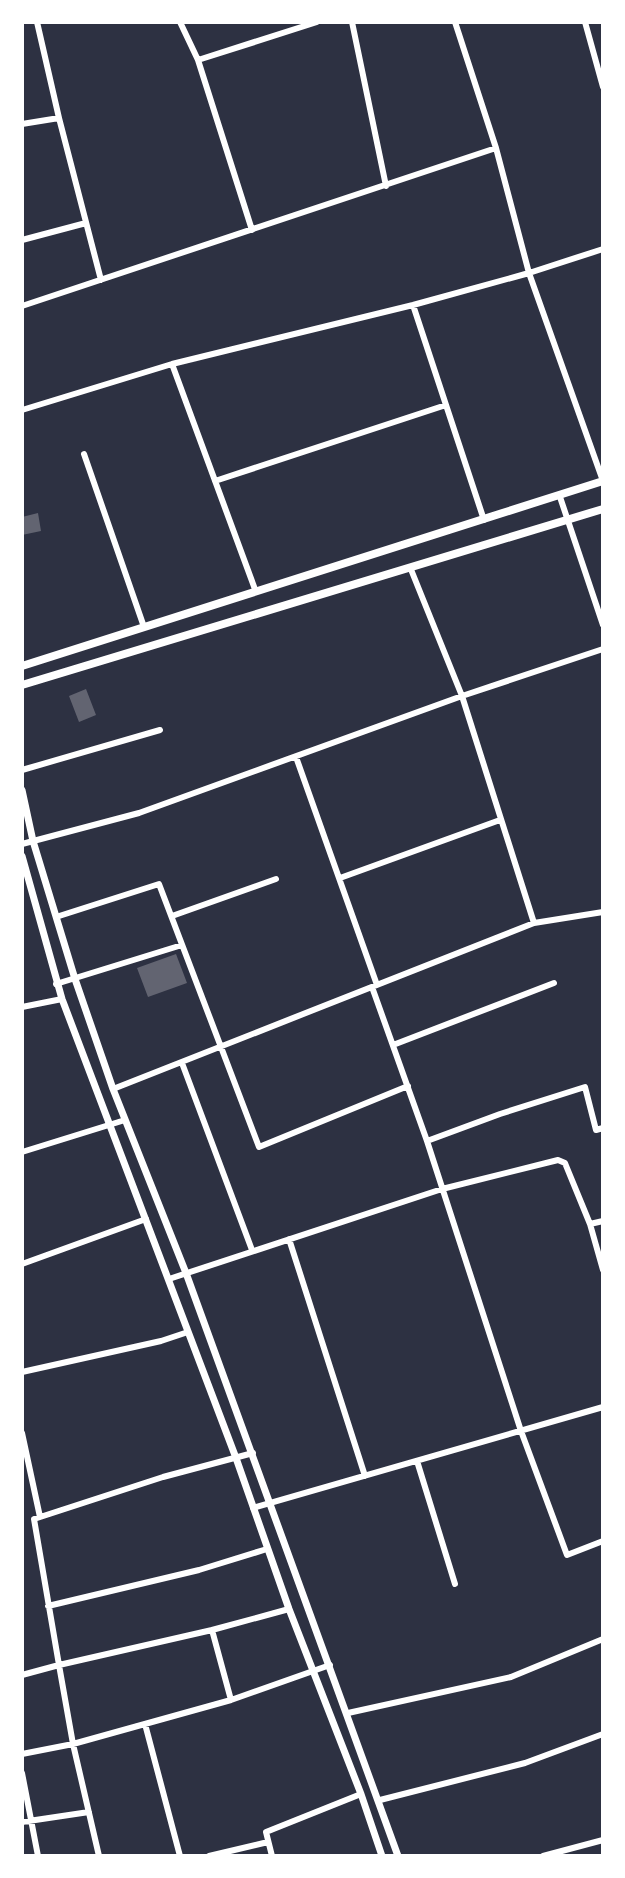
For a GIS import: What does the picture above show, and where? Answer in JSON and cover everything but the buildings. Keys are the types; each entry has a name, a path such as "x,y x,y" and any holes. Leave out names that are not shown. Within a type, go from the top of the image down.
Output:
{"main road":[{"path":"22,666 603,481"},
{"path":"22,685 603,509"}],"street":[{"path":"37,22 101,280"},
{"path":"180,22 198,60 252,230"},
{"path":"198,60 317,22"},
{"path":"352,22 386,186"},
{"path":"455,22 496,148 529,273 603,481"},
{"path":"585,22 603,87"},
{"path":"22,124 59,118"},
{"path":"22,306 496,148"},
{"path":"22,240 86,223"},
{"path":"22,410 172,364 413,305 603,249"},
{"path":"413,305 484,520"},
{"path":"172,364 256,592"},
{"path":"215,481 446,405"},
{"path":"84,454 144,627"},
{"path":"560,497 603,625"},
{"path":"410,567 462,696 534,923"},
{"path":"22,844 139,813 462,696 603,649"},
{"path":"22,770 160,730"},
{"path":"296,757 340,878 521,1431 567,1555 603,1541"},
{"path":"22,790 33,841 56,917 113,1089 253,1453 398,1856"},
{"path":"340,878 500,820"},
{"path":"22,856 56,984 236,1458 382,1856"},
{"path":"172,916 276,879"},
{"path":"56,917 157,883 259,1147 408,1086"},
{"path":"113,1089 534,923 603,912"},
{"path":"56,984 182,945"},
{"path":"393,1045 554,983"},
{"path":"22,1007 62,999"},
{"path":"182,1063 252,1250"},
{"path":"427,1141 585,1087 596,1130 603,1128"},
{"path":"22,1152 125,1120"},
{"path":"169,1279 442,1189 562,1161 590,1224 603,1270"},
{"path":"22,1264 146,1219"},
{"path":"590,1224 603,1221"},
{"path":"289,1239 365,1476"},
{"path":"22,1372 161,1341 188,1332"},
{"path":"253,1508 603,1407"},
{"path":"22,1433 73,1744 99,1856"},
{"path":"22,1522 163,1477 253,1453"},
{"path":"417,1461 455,1584"},
{"path":"48,1606 199,1570 267,1549"},
{"path":"22,1675 289,1609"},
{"path":"212,1630 231,1700"},
{"path":"348,1713 511,1677 603,1639"},
{"path":"22,1754 73,1744 231,1700 330,1665"},
{"path":"145,1724 180,1856"},
{"path":"380,1800 525,1763 603,1734"},
{"path":"22,1773 26,1821 38,1856"},
{"path":"272,1856 266,1832 361,1794"},
{"path":"26,1821 89,1812"},
{"path":"543,1856 603,1840"},
{"path":"209,1856 268,1842"}]}
